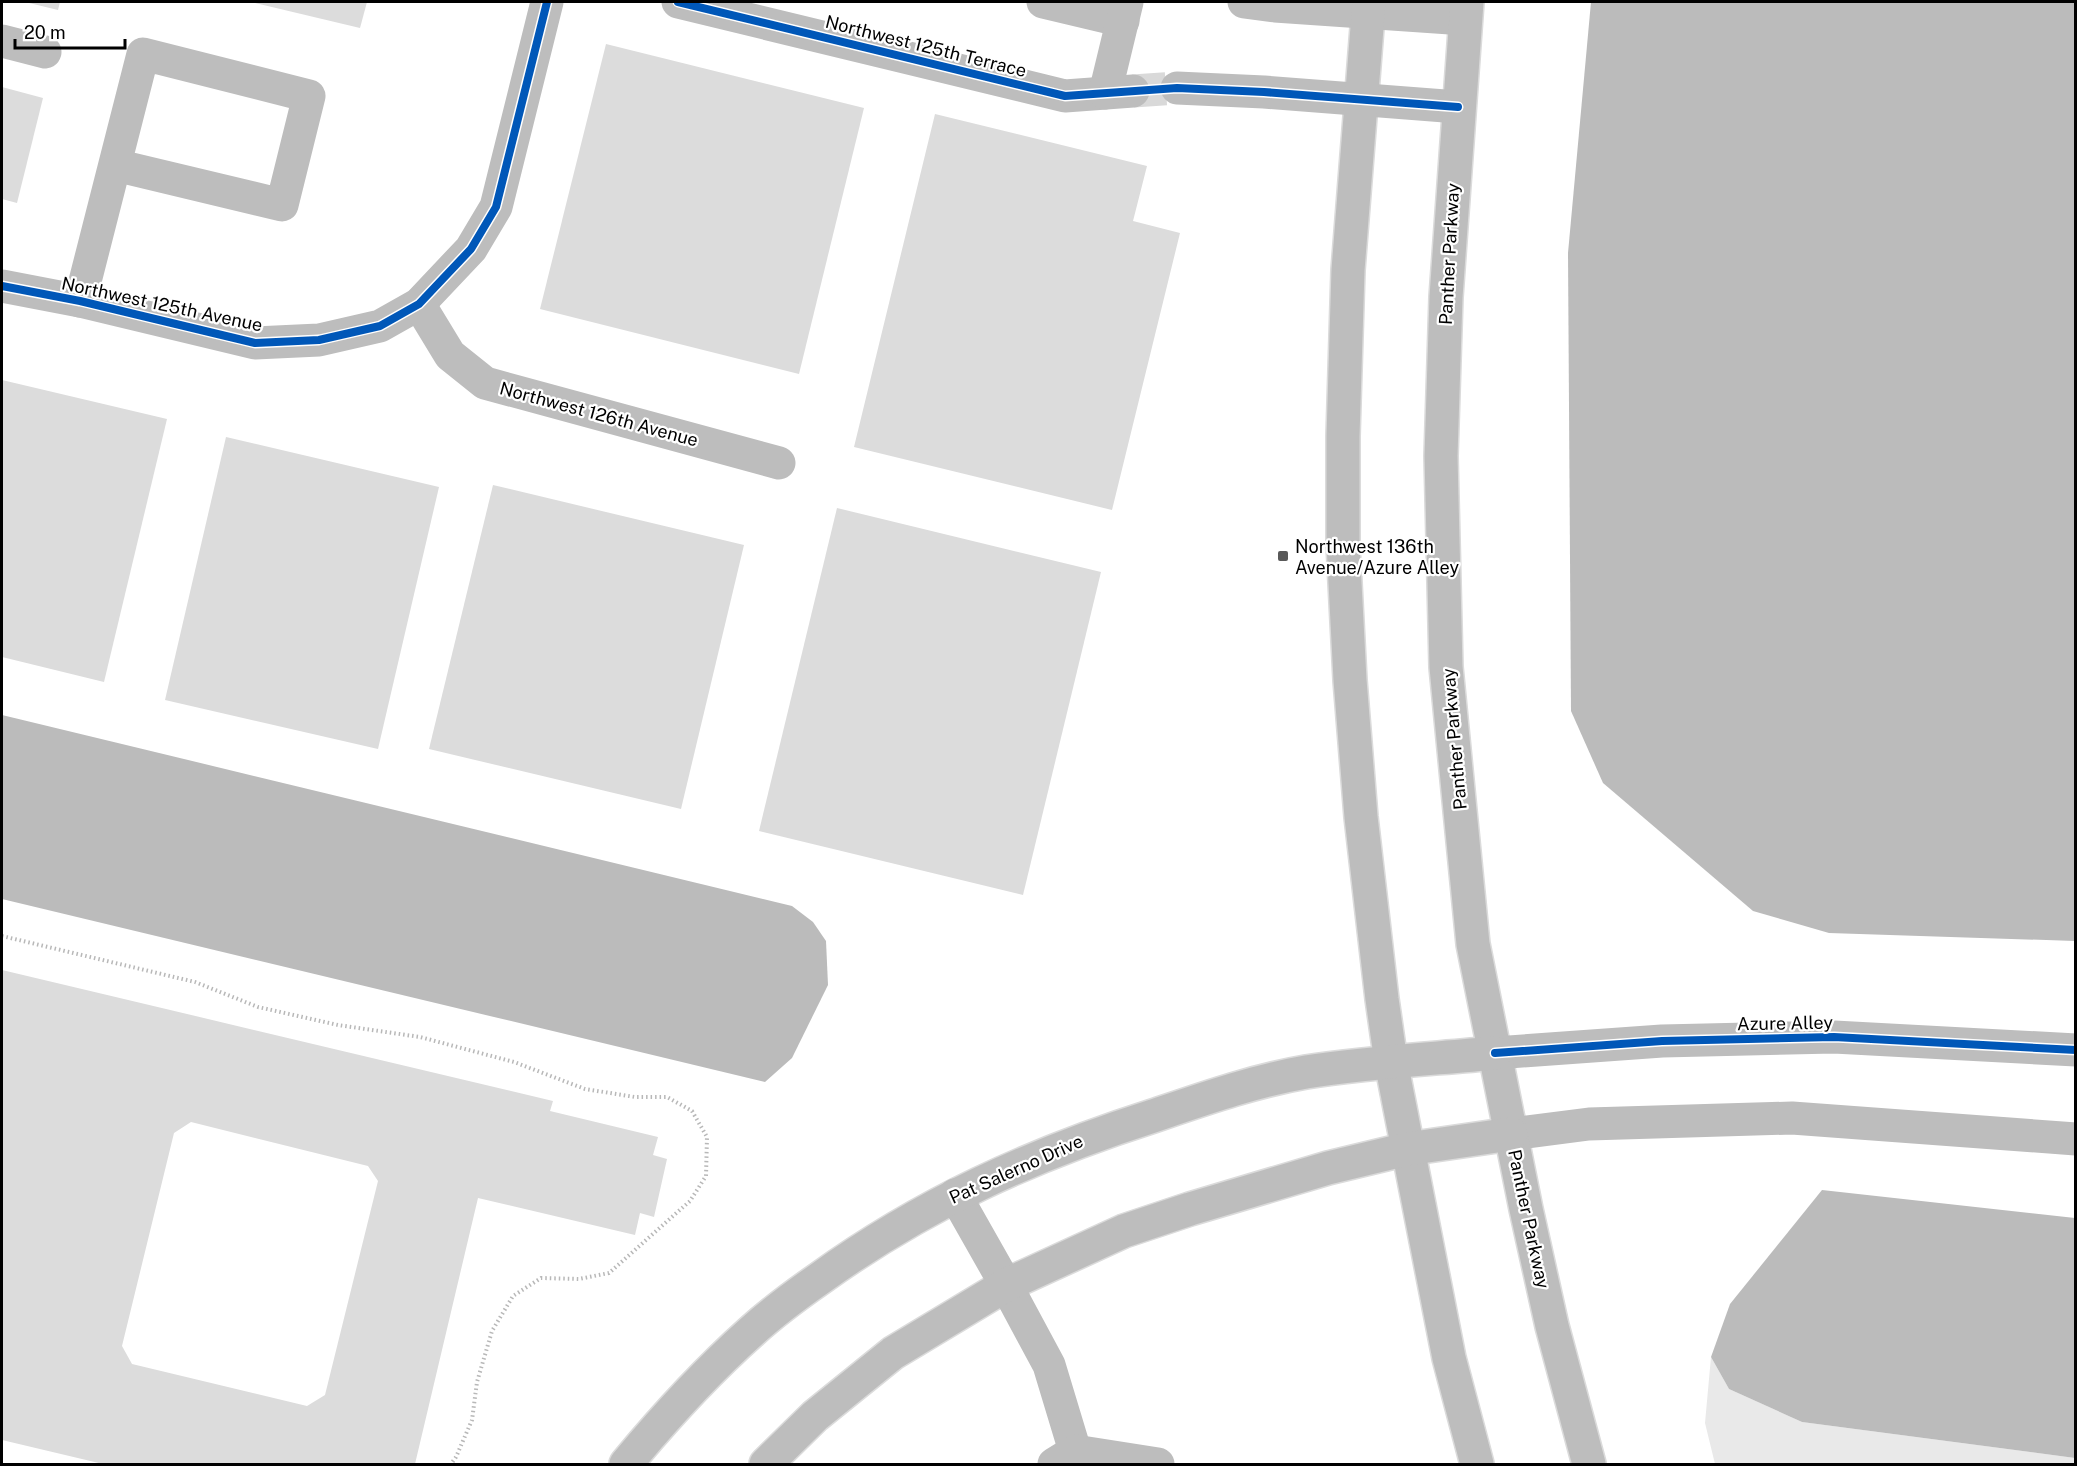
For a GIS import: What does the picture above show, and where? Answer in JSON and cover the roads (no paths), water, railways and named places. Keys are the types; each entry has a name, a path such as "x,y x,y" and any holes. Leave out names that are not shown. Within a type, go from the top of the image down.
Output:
{"main road":[{"name":"Northwest 125th Avenue","path":"2,286 80,301 255,343 319,340 380,326 419,304 471,249 496,207 547,2"},
{"name":"Northwest 125th Terrace","path":"678,2 745,9 1065,96 1119,92 1125,11"},
{"path":"1043,2 1125,11"},
{"path":"1244,2 1275,6 1466,10"},
{"path":"1368,7 1347,270 1343,544 1350,680 1361,817 1391,1062 1449,1358 1477,1464"},
{"name":"Panther Parkway","path":"1466,10 1446,297 1441,456 1446,667 1473,944 1552,1326 1589,1464"},
{"path":"2,41 45,52"},
{"path":"80,301 143,54 309,96 282,205 115,165"},
{"path":"1177,88 1264,92 1458,107"},
{"name":"Northwest 126th Avenue","path":"419,304 450,355 484,383 779,463"},
{"name":"Azure Alley","path":"1495,1053 1662,1041 1834,1037 2076,1050"},
{"name":"Pat Salerno Drive","path":"626,1464 658,1424 704,1375 754,1329 859,1251 954,1195 1035,1158 1099,1133 1222,1093 1305,1072 1495,1053"},
{"path":"766,1464 815,1416 893,1353 1006,1285 1125,1231 1328,1168 1407,1149 1589,1124 1792,1118 2076,1139"},
{"path":"954,1195 1049,1365 1064,1458 1158,1464"}],"tunnel":[{"path":"1133,91 1177,88"}],"place":[{"name":"Northwest 136th Avenue/Azure Alley","path":"1283,556"}]}
